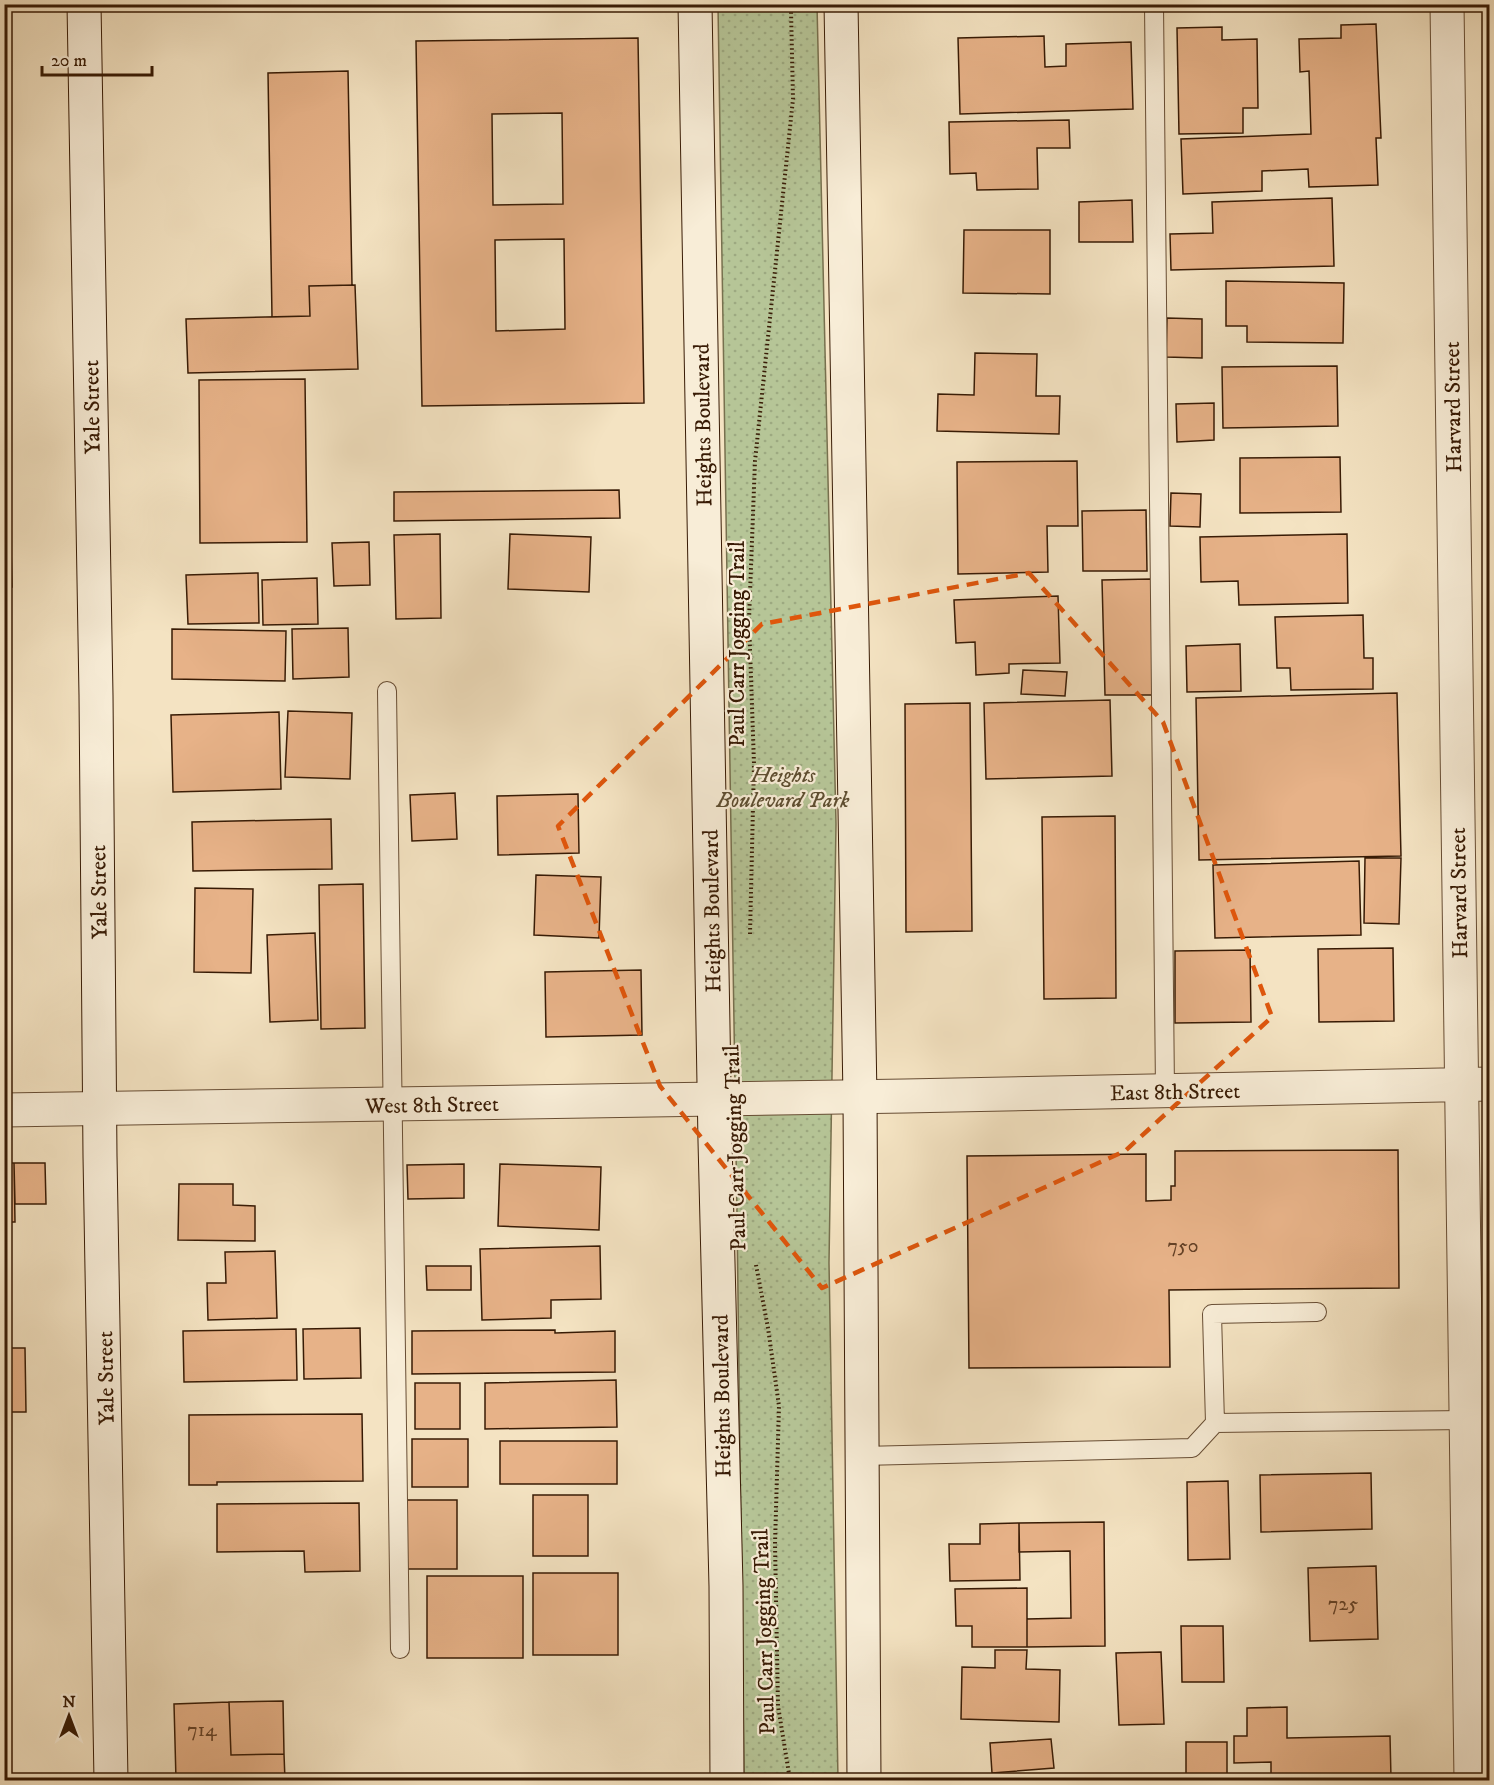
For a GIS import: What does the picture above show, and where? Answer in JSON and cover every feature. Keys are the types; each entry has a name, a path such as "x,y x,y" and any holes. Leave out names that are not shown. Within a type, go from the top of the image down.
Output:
{"main road":[{"name":"Yale Street","path":"84,4 111,1780"},
{"name":"Heights Boulevard","path":"695,4 714,1099 726,1586 727,1780"},
{"path":"841,4 860,1097 864,1780"},
{"name":"Harvard Street","path":"1447,4 1475,1084 1466,1420 1471,1780"},
{"name":"East 8th Street","path":"860,1097 1475,1084"},
{"name":"West 8th Street","path":"4,1110 860,1097"}],"lane":[{"path":"1154,4 1165,1091"},
{"path":"387,691 400,1649"},
{"path":"862,1456 1192,1448 1215,1423 1212,1314 1317,1312"},
{"path":"1215,1423 1466,1420"}],"path":[{"name":"Paul Carr Jogging Trail","path":"749,939 754,764 749,620 755,461 793,99 790,10"},
{"name":"Paul Carr Jogging Trail","path":"754,1256 768,1328 779,1406 775,1544 778,1706 790,1780"}],"highlighted area":[{"path":"1029,573 1163,722 1272,1017 1125,1151 822,1288 660,1086 558,826 762,624"}],"green space":[{"name":"Heights Boulevard Park","path":"718,5 817,5 836,824 829,1263 838,1780 744,1780"}],"building":[{"path":"1376,24 1381,138 1376,138 1378,185 1309,187 1308,169 1262,171 1262,191 1183,194 1181,139 1311,134 1309,71 1300,72 1299,39 1341,38 1341,25"},
{"path":"1222,27 1222,40 1257,39 1258,108 1243,108 1243,133 1179,134 1177,28"},
{"path":"1044,36 1045,67 1066,66 1066,44 1131,42 1133,109 960,114 958,38"},
{"path":"638,38 644,403 422,406 416,41","holes":["562,113 563,204 493,205 492,114","564,239 565,329 496,331 495,240"]},
{"path":"348,71 352,285 309,286 310,316 272,317 268,73"},
{"path":"1069,120 1070,148 1037,148 1038,189 977,190 976,173 950,174 949,122"},
{"path":"1332,198 1334,266 1171,270 1170,234 1213,233 1212,202"},
{"path":"1132,200 1133,242 1079,242 1079,202"},
{"path":"964,230 1050,230 1050,294 963,293"},
{"path":"1226,281 1344,283 1343,343 1247,342 1247,326 1226,326"},
{"path":"355,285 358,369 188,373 186,319 310,316 309,286"},
{"path":"1167,318 1202,319 1202,358 1166,357"},
{"path":"975,353 1037,354 1036,396 1060,396 1059,434 937,431 938,394 974,395"},
{"path":"1337,366 1338,426 1223,428 1222,367"},
{"path":"305,379 307,542 200,543 199,380"},
{"path":"4,387 8,387 8,428 4,428"},
{"path":"1214,403 1214,440 1177,442 1176,404"},
{"path":"1340,457 1341,512 1240,513 1240,458"},
{"path":"1077,461 1078,526 1047,526 1048,572 958,574 957,462"},
{"path":"619,490 620,518 394,521 394,492"},
{"path":"1171,493 1201,494 1200,527 1170,526"},
{"path":"1146,510 1147,571 1083,571 1082,511"},
{"path":"440,534 441,618 396,619 394,535"},
{"path":"510,534 591,537 589,592 508,589"},
{"path":"1347,534 1348,603 1239,605 1238,581 1201,582 1200,537"},
{"path":"369,542 370,585 334,586 332,543"},
{"path":"4,546 11,546 12,587 4,587"},
{"path":"258,573 259,623 188,624 186,575"},
{"path":"317,578 318,624 263,625 262,580"},
{"path":"1151,579 1153,695 1105,695 1102,580"},
{"path":"1058,596 1060,663 1009,664 1009,673 976,675 975,642 956,643 954,600"},
{"path":"1363,615 1364,658 1373,658 1373,689 1291,690 1290,668 1277,668 1275,617"},
{"path":"348,628 349,677 293,679 292,629"},
{"path":"172,629 286,631 285,681 172,679"},
{"path":"1240,644 1241,691 1187,692 1186,646"},
{"path":"1023,670 1067,672 1065,696 1021,694"},
{"path":"1397,693 1401,856 1199,860 1196,698"},
{"path":"1110,700 1112,776 986,779 984,703"},
{"path":"970,703 972,931 906,932 905,704"},
{"path":"288,711 352,713 350,779 285,777"},
{"path":"279,712 281,789 173,792 171,715"},
{"path":"455,793 457,839 412,841 410,795"},
{"path":"578,794 579,853 498,855 497,796"},
{"path":"1115,816 1116,998 1044,999 1042,817"},
{"path":"331,819 332,869 193,871 192,822"},
{"path":"1365,858 1401,858 1399,924 1364,923"},
{"path":"1359,861 1361,935 1215,938 1213,865"},
{"path":"536,875 601,877 599,938 534,935"},
{"path":"363,884 365,1028 321,1029 319,885"},
{"path":"195,888 253,889 251,973 194,972"},
{"path":"315,933 318,1020 270,1022 267,935"},
{"path":"1393,948 1394,1021 1319,1022 1318,949"},
{"path":"1250,950 1251,1022 1175,1023 1175,951"},
{"path":"641,970 642,1035 546,1037 545,972"},
{"path":"1398,1150 1399,1288 1169,1290 1170,1367 969,1368 967,1156 1146,1154 1146,1201 1171,1200 1171,1186 1175,1186 1175,1151"},
{"path":"4,1163 14,1163 15,1222 4,1222"},
{"path":"14,1163 45,1163 46,1204 15,1204"},
{"path":"464,1164 464,1198 408,1199 407,1165"},
{"path":"500,1164 601,1167 599,1230 498,1226"},
{"path":"179,1184 233,1184 233,1205 255,1206 255,1241 178,1240"},
{"path":"600,1246 601,1299 551,1300 551,1318 482,1320 480,1249"},
{"path":"275,1251 277,1318 208,1320 207,1283 226,1283 225,1252"},
{"path":"426,1266 471,1266 471,1290 427,1290"},
{"path":"360,1328 361,1378 304,1379 303,1329"},
{"path":"296,1329 297,1380 184,1382 183,1331"},
{"path":"555,1330 555,1333 615,1331 615,1372 412,1374 412,1331"},
{"path":"4,1348 25,1348 26,1412 4,1412"},
{"path":"616,1380 617,1427 485,1429 485,1383"},
{"path":"415,1383 460,1383 460,1429 415,1429"},
{"path":"362,1414 363,1481 217,1482 217,1485 189,1485 189,1415"},
{"path":"412,1439 468,1439 468,1487 412,1487"},
{"path":"500,1441 617,1441 617,1484 500,1484"},
{"path":"1371,1473 1372,1529 1261,1532 1260,1475"},
{"path":"1228,1481 1230,1559 1188,1560 1187,1482"},
{"path":"533,1495 588,1495 588,1556 533,1556"},
{"path":"407,1500 457,1500 457,1569 407,1569"},
{"path":"359,1503 360,1571 305,1572 304,1551 217,1552 217,1504"},
{"path":"4,1506 7,1506 9,1572 4,1572"},
{"path":"1104,1522 1105,1646 1027,1647 1027,1619 1071,1618 1070,1551 1019,1552 1019,1523"},
{"path":"1019,1523 1020,1580 950,1581 949,1544 980,1544 980,1524"},
{"path":"1376,1566 1378,1639 1310,1641 1308,1568"},
{"path":"533,1573 618,1573 618,1655 533,1655"},
{"path":"427,1576 523,1576 523,1658 427,1658"},
{"path":"1027,1588 1027,1647 972,1647 972,1626 956,1626 955,1589"},
{"path":"1181,1626 1223,1626 1224,1682 1182,1682"},
{"path":"995,1650 1027,1650 1026,1669 1060,1670 1059,1722 961,1719 962,1667 995,1668"},
{"path":"1161,1652 1164,1724 1119,1725 1116,1653"},
{"path":"283,1701 284,1754 231,1755 229,1702"},
{"path":"229,1702 231,1755 284,1754 285,1780 176,1780 174,1704"},
{"path":"1287,1707 1287,1738 1390,1736 1391,1778 1271,1780 1271,1762 1234,1763 1234,1736 1247,1736 1247,1708"},
{"path":"1051,1739 1054,1768 992,1773 990,1743"},
{"path":"1186,1742 1227,1742 1227,1780 1186,1780"}]}
